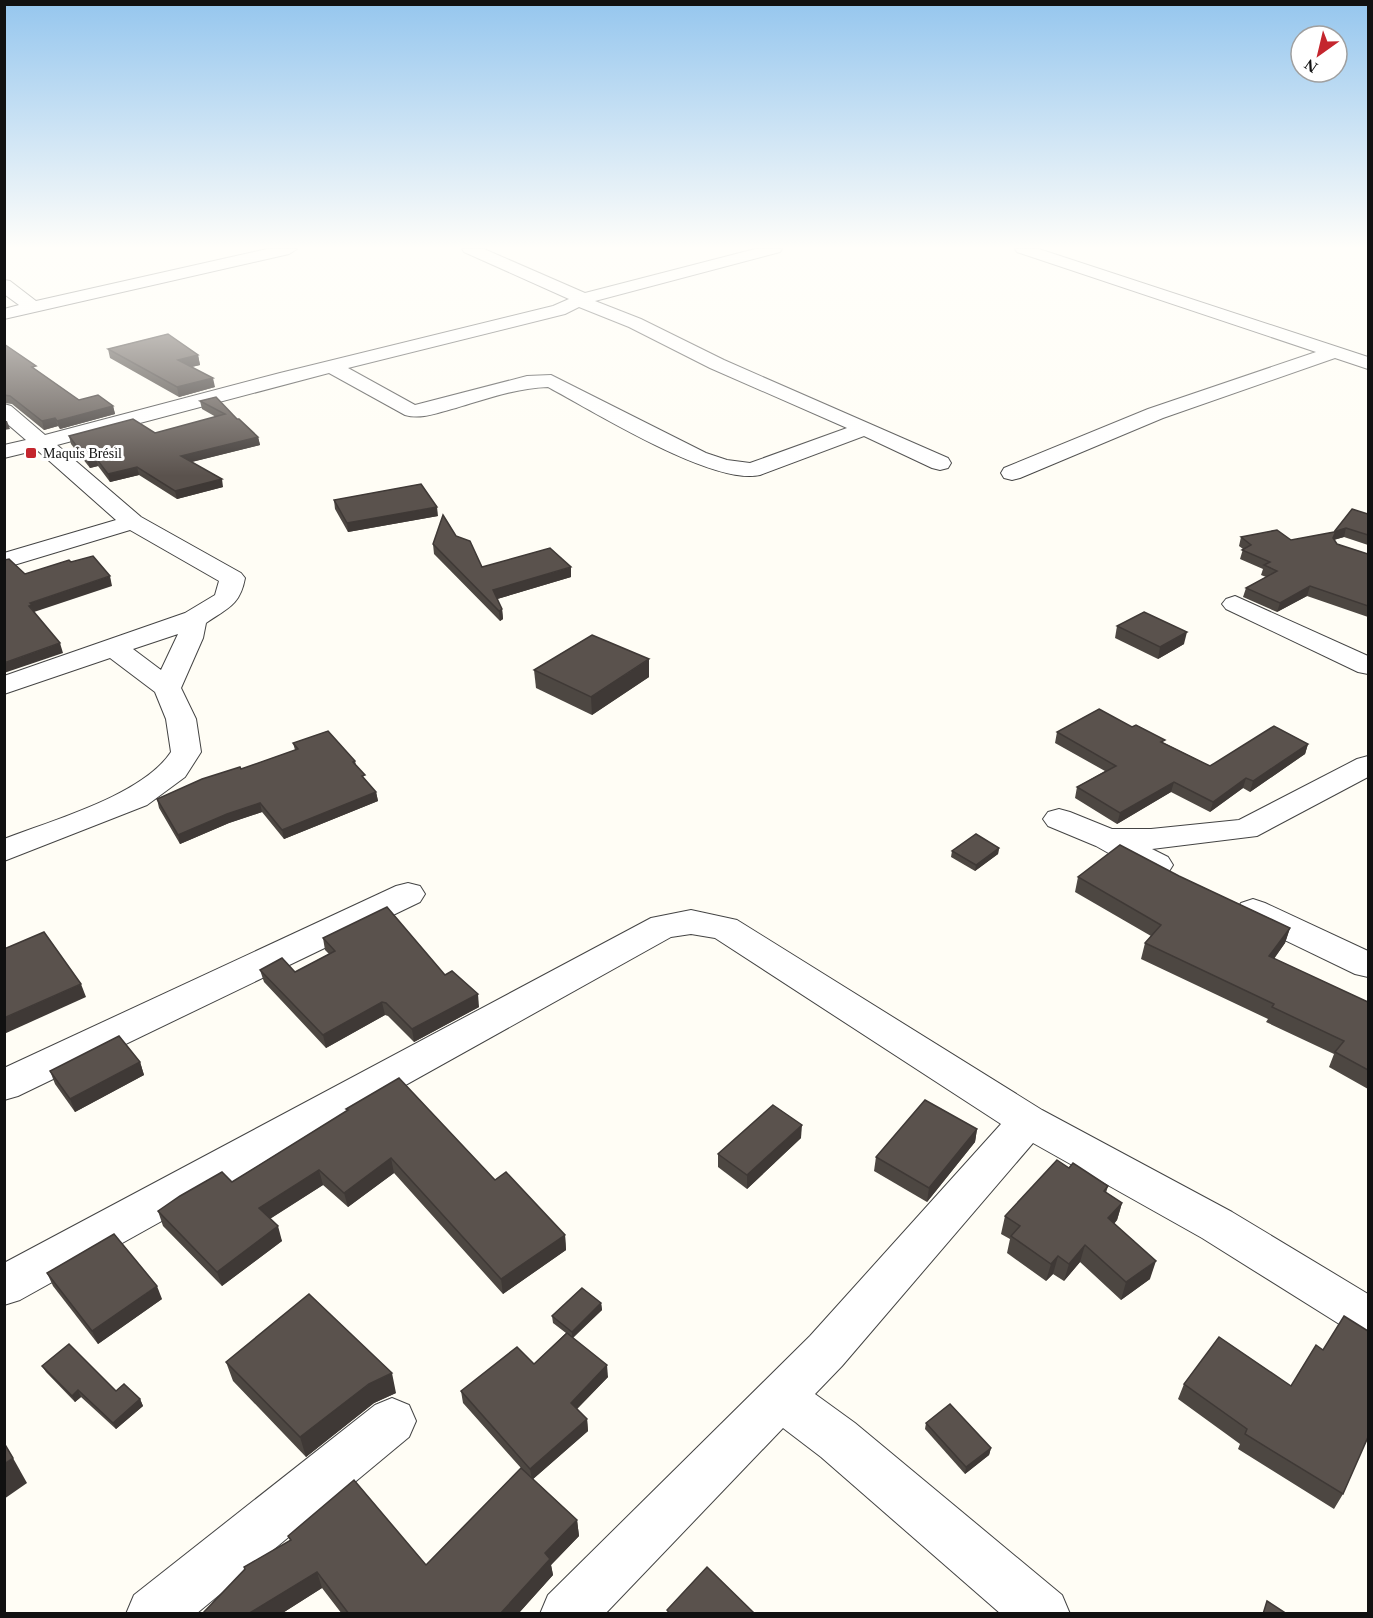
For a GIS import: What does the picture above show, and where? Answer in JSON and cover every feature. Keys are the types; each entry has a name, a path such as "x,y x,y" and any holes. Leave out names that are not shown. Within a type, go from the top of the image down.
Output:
{"street":[{"path":"4,452 331,366 500,325"},
{"path":"638,325 717,364 940,463"},
{"path":"1251,325 1368,363"},
{"path":"1012,472 1083,441 1205,395 1291,369 1334,352"},
{"path":"331,366 412,411 425,410 527,382 551,381 698,458 724,466 752,470 865,429"},
{"path":"4,410 133,522 232,578 229,595 194,619 4,686"},
{"path":"4,561 133,522"},
{"path":"1235,604 1368,666"},
{"path":"167,688 189,638 194,619"},
{"path":"4,851 136,798 174,771 186,752 181,719 167,688 113,647"},
{"path":"1107,839 1151,839 1246,829 1368,765"},
{"path":"1059,819 1107,839 1188,881"},
{"path":"4,1085 408,894"},
{"path":"1229,900 1368,965"},
{"path":"4,1286 663,926 691,922 725,928 1028,1121 1217,1225 1368,1318"},
{"path":"567,1614 781,1397 893,1277 1028,1121"},
{"path":"781,1397 838,1440 1043,1614"},
{"path":"153,1614 392,1420"}],"building":[{"path":"168,334 198,355 178,360 213,378 177,387 108,349"},
{"path":"4,344 79,400 98,395 113,406 57,421 55,418 42,421 10,396 4,395"},
{"path":"216,397 258,437 181,456 222,479 175,491 137,467 108,474 96,458 87,460 69,436 133,419 155,433 225,414 200,401"},
{"path":"421,484 437,507 347,523 334,500"},
{"path":"1352,509 1368,514 1368,535 1346,528 1336,531 1333,538 1337,544 1368,554 1368,606 1310,586 1280,603 1246,588 1277,571 1264,565 1270,562 1242,550 1251,545 1241,537 1277,530 1291,540 1334,532"},
{"path":"443,515 456,536 470,541 482,567 550,548 571,567 493,590 502,609 499,611 433,544"},
{"path":"93,556 110,576 30,603 32,605 29,606 60,643 4,663 4,560 9,559 25,574 69,560 71,562"},
{"path":"1144,612 1187,632 1160,647 1117,626"},
{"path":"592,635 649,659 591,697 534,670"},
{"path":"1099,709 1132,727 1136,725 1165,740 1161,742 1210,766 1274,726 1308,744 1253,781 1246,778 1213,802 1174,782 1120,813 1077,787 1116,766 1057,732"},
{"path":"328,731 355,761 353,762 365,775 362,776 376,792 282,830 260,803 178,835 157,799 202,779 240,767 241,769 298,749 293,743"},
{"path":"976,834 999,848 976,865 952,851"},
{"path":"1120,845 1179,876 1290,928 1269,956 1368,1002 1368,1070 1335,1052 1344,1041 1272,1007 1274,1004 1145,943 1161,925 1078,877"},
{"path":"387,907 445,975 452,971 478,994 412,1029 386,1003 382,1002 323,1035 260,970 282,958 295,972 335,951 323,938"},
{"path":"44,932 81,984 4,1018 4,949"},
{"path":"119,1036 140,1062 70,1099 50,1071"},
{"path":"399,1078 495,1180 506,1172 565,1235 501,1279 391,1158 344,1193 319,1170 259,1208 278,1226 217,1272 158,1211 222,1172 232,1182"},
{"path":"925,1100 977,1129 929,1188 876,1157"},
{"path":"773,1105 802,1125 747,1175 718,1154"},
{"path":"1057,1160 1069,1168 1073,1163 1108,1186 1104,1191 1122,1203 1108,1218 1156,1261 1126,1282 1085,1245 1069,1264 1058,1256 1051,1264 1011,1236 1020,1226 1005,1216"},
{"path":"114,1234 157,1286 92,1331 47,1273"},
{"path":"582,1288 601,1303 572,1332 552,1316"},
{"path":"309,1294 392,1373 369,1384 300,1437 226,1362"},
{"path":"1344,1316 1368,1331 1368,1437 1343,1494 1245,1434 1247,1429 1184,1384 1219,1337 1291,1386 1316,1345 1323,1350"},
{"path":"567,1333 607,1365 571,1403 587,1419 530,1469 461,1391 517,1347 534,1364"},
{"path":"69,1344 116,1391 124,1384 140,1399 113,1423 78,1390 72,1396 42,1366"},
{"path":"950,1404 991,1448 966,1467 926,1423"},
{"path":"4,1443 13,1458 4,1464"},
{"path":"521,1468 577,1520 545,1553 550,1559 500,1614 349,1614 317,1572 248,1614 202,1614 245,1569 244,1567 291,1540 288,1536 354,1480 426,1565"},
{"path":"707,1567 755,1614 670,1614 667,1610"},
{"path":"1267,1601 1287,1614 1263,1614"}],"place":[{"name":"Maquis Brésil","path":"31,453"}]}
